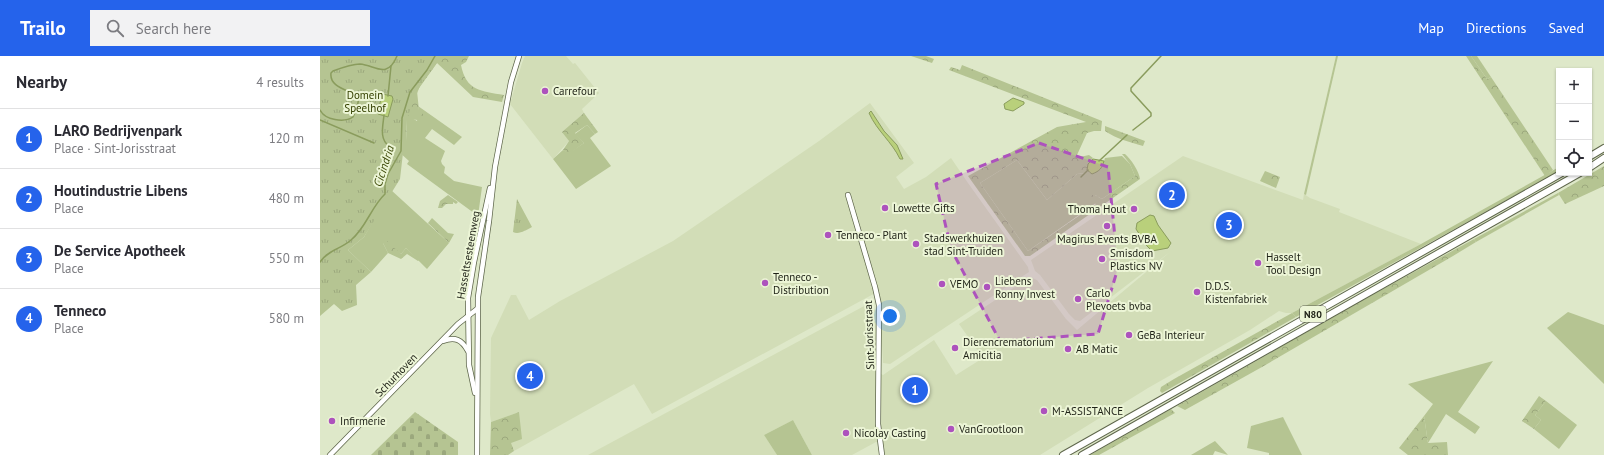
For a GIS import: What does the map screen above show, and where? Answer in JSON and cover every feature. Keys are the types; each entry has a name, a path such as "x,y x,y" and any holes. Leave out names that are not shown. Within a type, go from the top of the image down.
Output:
{"highway":[{"path":"1592,155 1604,148"},
{"path":"1592,166 1604,158"},
{"name":"N80","path":"1063,455 1557,176"},
{"name":"N80","path":"1082,455 1575,176"}],"main road":[{"name":"Hasseltsesteenweg","path":"476,455 475,392 470,372 468,298 470,282 493,179 511,82 520,56"},
{"name":"Hasseltsesteenweg","path":"476,455 477,309 493,179"},
{"name":"Sint-Jorisstraat","path":"848,195 879,305 878,424 882,455"},
{"name":"Schurhoven","path":"330,455 441,342 477,309"},
{"path":"441,342 452,338 463,344 469,352"}],"highlighted area":[{"path":"1039,143 1108,167 1118,268 1098,334 1000,341 951,249 936,184"}],"shaded area":[{"path":"525,56 566,56 573,64 575,63 599,93 582,109 584,113 563,132 569,141 553,159 510,104"},
{"path":"382,94 392,96 393,99 388,117 378,114"},
{"path":"1013,98 1024,102 1024,104 1013,111 1005,109 1004,104"},
{"path":"870,103 914,163 896,177 904,189 926,177 951,158 1028,267 1029,272 890,364 883,363 879,291 652,414 634,384 514,451 510,443 519,412 491,422 490,414 491,338 511,295 516,295 529,320 560,301 673,241 819,141"},
{"path":"871,111 884,131 897,145 903,159 900,159 872,119 869,113"},
{"path":"1183,156 1303,200 1304,194 1310,198 1340,209 1339,212 1421,244 1292,313 1279,311 1250,330 1148,388 1040,455 885,455 882,441 876,442 852,455 812,455 793,420 764,435 777,455 588,455 866,305 870,305 876,311 877,372 883,375 934,340 956,375 983,358 959,324 1030,277 1037,280 1066,319 1077,330 1170,252 1080,321 1075,320 1069,314 1040,275 1035,271 1031,260"},
{"path":"1093,159 1104,161 1100,169 1092,174 1087,170 1088,164"},
{"path":"1150,215 1154,216 1158,225 1171,243 1168,248 1152,251 1136,229 1137,223"}],"green space":[{"name":"Domein Speelhof","path":"320,56 442,56 420,86 407,118 400,179 364,237 348,250 371,272 356,285 357,305 342,311 334,304 320,316"},
{"path":"433,56 469,56 466,62 461,65 463,74 467,80 471,85 482,91 504,95 502,102 473,97 437,63 417,91 419,110 425,116 424,120 407,118 406,141 400,141 401,125"},
{"path":"911,56 926,56 934,59 932,63"},
{"path":"1336,56 1338,56 1306,195 1304,194"},
{"path":"1466,56 1471,56 1487,79 1491,77 1553,170 1545,176"},
{"path":"1471,56 1477,56 1491,77 1487,79"},
{"path":"962,65 1102,121 1101,131 1087,133 1077,155 1080,157 1089,155 1093,158 1088,164 1087,173 1077,174 1047,200 1017,160 980,183 1028,251 1096,204 1089,198 1091,195 1095,195 1102,199 1135,176 1130,164 1122,154 1125,154 1132,162 1140,179 1030,256 1025,256 968,176 1057,127 1086,122 949,70 951,67 960,70"},
{"path":"418,106 462,137 454,145 432,129 425,138 445,151 441,161 445,167 444,173 454,181 482,187 478,216 407,164 409,161 398,151 400,141 406,141 407,118 412,118 417,121 419,110"},
{"path":"584,113 598,132 595,134 587,125 575,133 584,143 569,154 563,150 569,141 562,132"},
{"path":"587,125 595,134 590,138 611,166 576,189 553,159 563,150 569,153 584,143 575,134"},
{"path":"1105,126 1145,141 1143,146 1110,134 1105,131"},
{"path":"1122,156 1130,164 1135,176 1102,199 1095,195 1096,203 1028,251 980,183 1017,160 1047,200 1077,174 1086,173 1087,170 1090,173 1104,161 1105,158"},
{"path":"1604,166 1604,186 1565,204 1558,193 1587,176 1592,176 1592,173"},
{"path":"1556,169 1556,173 1296,317 1292,313 1421,244"},
{"path":"1265,171 1280,177 1276,188 1260,181"},
{"path":"391,190 449,243 427,269 406,248 401,254 383,243 388,253 371,272 348,250 364,237"},
{"path":"1558,193 1559,195 1476,242 1474,239"},
{"path":"448,195 458,202 456,204 453,202 453,204 446,204 442,208 438,208 440,201"},
{"path":"517,199 532,227 522,232 515,233 513,232"},
{"path":"432,218 448,233 454,234 449,243 428,223"},
{"path":"1474,239 1476,242 1453,256 1262,367 1185,410 1177,406 1372,295"},
{"path":"386,240 401,254 406,248 419,260 418,261 407,254 401,259 388,253 383,243"},
{"path":"1568,312 1604,325 1604,384 1547,328"},
{"path":"1292,313 1296,317 1162,393 1160,391 1161,387 1174,379"},
{"path":"1493,361 1458,412 1480,427 1475,434 1446,414 1428,443 1424,416 1433,404 1408,384"},
{"path":"1539,396 1546,401 1535,415 1541,420 1534,429 1522,421"},
{"path":"1546,401 1577,425 1559,449 1534,429 1541,420 1535,415"},
{"path":"1171,409 1175,413 1099,455 1090,455"},
{"path":"415,412 458,442 458,455 371,455"},
{"path":"519,412 522,439 511,443 514,451 508,455 490,455 491,422"},
{"path":"1424,416 1428,443 1447,442 1448,455 1408,455 1399,448"},
{"path":"1283,417 1302,455 1269,455 1269,453 1247,448 1251,426"},
{"path":"793,420 812,455 777,455 764,435"},
{"path":"1215,441 1228,455 1215,451 1213,455 1191,455"}],"waterway":[{"path":"320,110 326,116 335,120 345,120 353,117 357,108 359,97 333,82 331,73 350,65 357,64 380,69 389,68 397,56"},
{"name":"Cicindria","path":"320,262 331,252 347,243 361,230 376,205 385,194 385,184 388,174 401,151 402,118 410,92 427,70 435,56"},
{"path":"1133,130 1151,116 1151,113 1131,91 1131,88 1161,56"},
{"path":"388,96 391,66"},
{"path":"384,115 383,136 384,140 389,146"},
{"path":"320,120 374,143"},
{"path":"1099,161 1127,135"},
{"path":"1081,177 1088,170"}],"place":[{"name":"Carrefour","path":"545,91"},
{"name":"Houtindustrie Libens","path":"1172,195"},
{"name":"Lowette Gifts","path":"885,208"},
{"name":"Thoma Hout","path":"1134,209"},
{"name":"De Service Apotheek","path":"1229,225"},
{"name":"Magirus Events BVBA","path":"1107,226"},
{"name":"Tenneco - Plant","path":"828,235"},
{"name":"Stadswerkhuizen stad Sint-Truiden","path":"916,244"},
{"name":"Smisdom Plastics NV","path":"1102,259"},
{"name":"Hasselt Tool Design","path":"1258,263"},
{"name":"Tenneco - Distribution","path":"765,283"},
{"name":"VEMO","path":"942,284"},
{"name":"Liebens Ronny Invest","path":"987,287"},
{"name":"D.D.S. Kistenfabriek","path":"1197,292"},
{"name":"Carlo Plevoets bvba","path":"1078,299"},
{"name":"GeBa Interieur","path":"1129,335"},
{"name":"Dierencrematorium Amicitia","path":"955,348"},
{"name":"AB Matic","path":"1068,349"},
{"name":"Tenneco","path":"530,376"},
{"name":"LARO Bedrijvenpark","path":"915,390"},
{"name":"M-ASSISTANCE","path":"1044,411"},
{"name":"Infirmerie","path":"332,421"},
{"name":"VanGrootloon","path":"951,429"},
{"name":"Nicolay Casting","path":"846,433"}]}
